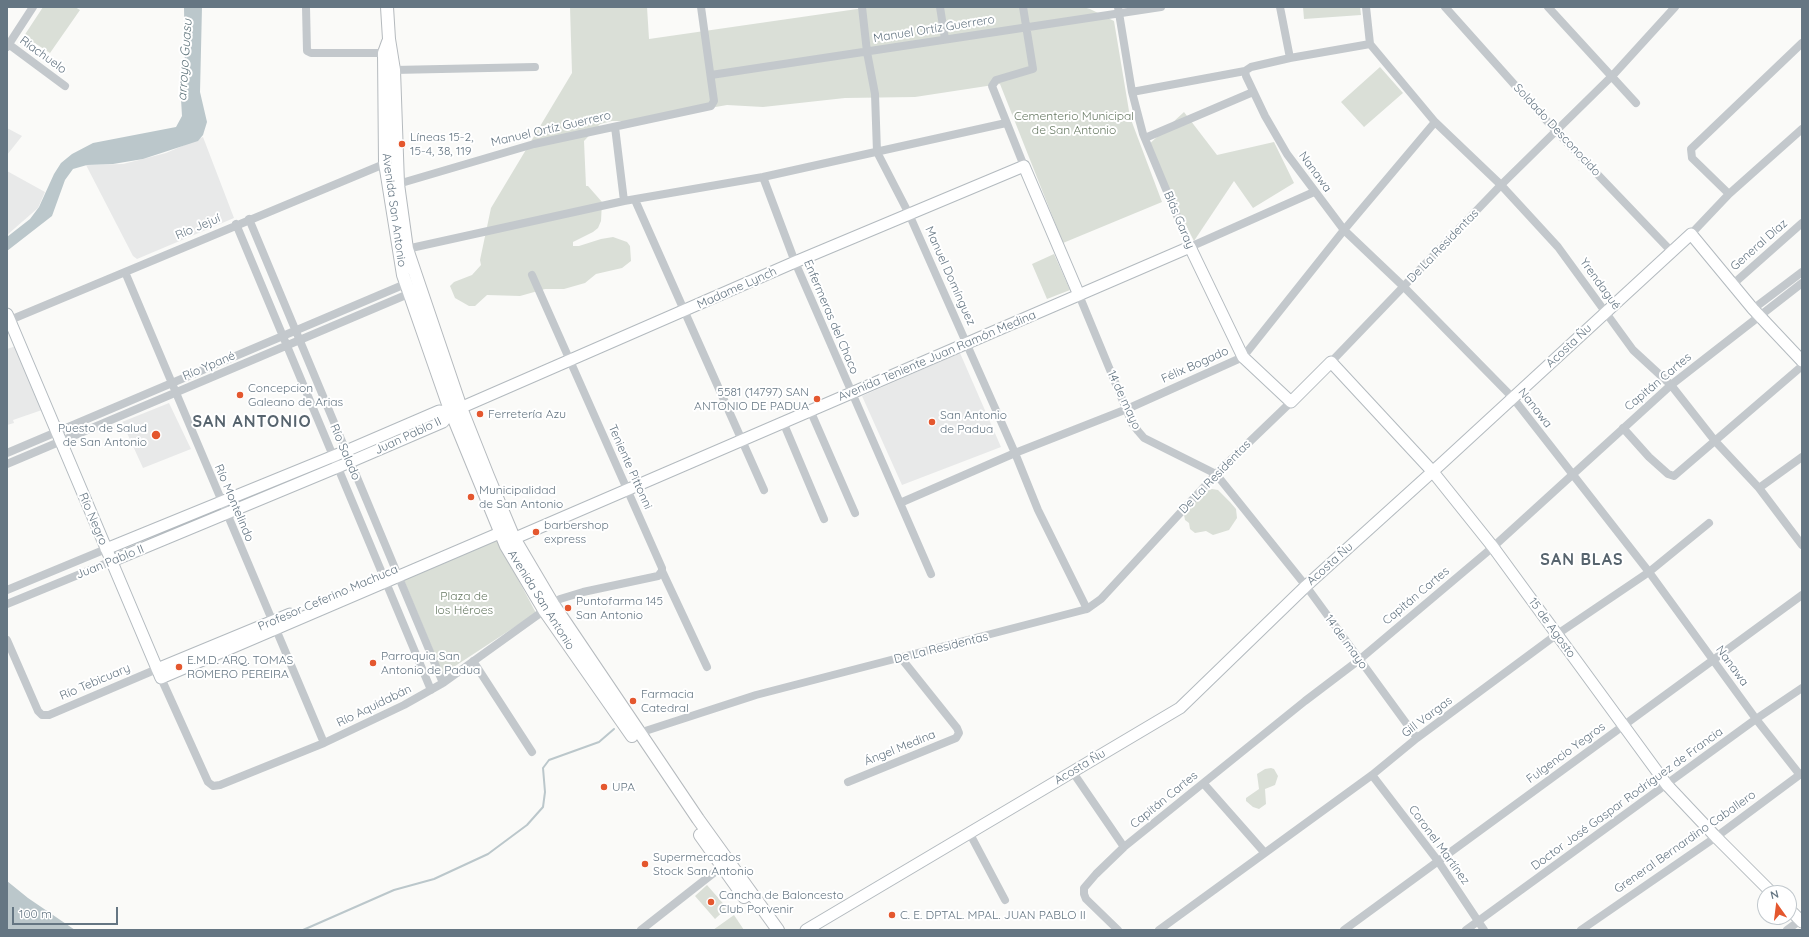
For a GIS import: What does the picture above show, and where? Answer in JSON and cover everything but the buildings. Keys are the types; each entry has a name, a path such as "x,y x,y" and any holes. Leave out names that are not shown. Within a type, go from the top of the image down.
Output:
{"main road":[{"name":"Avenida San Antonio","path":"387,7 389,39 394,70 390,161 398,184 402,250"},
{"name":"Avenida San Antonio","path":"389,39 384,53 390,161 402,250 413,287 456,410 506,531 548,607 636,734 698,819 768,930"},
{"name":"Avenida San Antonio","path":"725,863 778,930"}],"street":[{"path":"8,45 33,7"},
{"path":"306,7 307,51 384,53"},
{"path":"701,7 710,75"},
{"path":"862,7 867,52 876,108 877,152"},
{"path":"940,7 945,39"},
{"path":"1023,7 1026,26"},
{"name":"Manuel Ortíz Guerrero","path":"398,184 534,144 711,106 714,101 710,75 867,52 1118,10 1162,7"},
{"path":"1280,7 1290,58"},
{"path":"1132,92 1246,70 1290,58 1370,44 1366,7"},
{"name":"Soldado Desconocido","path":"1445,7 1555,130 1672,251"},
{"path":"1548,7 1636,103"},
{"name":"De La Residentas","path":"636,734 756,695 1087,609 1101,599 1216,474 1331,362 1501,185 1611,76 1675,7"},
{"name":"Blás Garay","path":"1118,10 1132,92 1145,138 1190,247 1243,357 1291,402"},
{"name":"14 de mayo","path":"1026,26 1033,69 996,80 992,83 1006,123 1132,423 1144,438 1216,474 1306,586 1359,660 1418,738"},
{"path":"1729,194 1692,158 1691,149 1802,43"},
{"name":"Yrendagué","path":"1370,44 1435,122 1501,185 1558,247 1633,350 1671,385 1715,441 1759,488 1802,545"},
{"name":"Riachuelo","path":"8,45 65,86"},
{"path":"394,70 535,66"},
{"name":"Nanawa","path":"1246,70 1253,92 1287,154 1314,192 1344,230 1404,287 1513,398 1649,572 1756,719 1801,774"},
{"path":"1145,138 1253,92"},
{"name":"Félix Bogado","path":"900,503 1015,453 1127,409 1243,357 1344,230 1435,122"},
{"path":"402,250 624,201 763,177 1006,123"},
{"path":"615,127 624,201"},
{"name":"Acosta Ñu","path":"806,930 1180,708 1306,586 1433,472 1672,251 1729,194 1802,129"},
{"name":"Manuel Domínguez","path":"877,152 909,214 967,342 1038,510 1087,609"},
{"name":"Río Jejuí","path":"8,317 125,272 236,224 390,161"},
{"name":"Madame Lynch","path":"456,410 684,312 795,262 1024,166"},
{"name":"Enfermeras del Chaco","path":"763,177 795,262 850,393 900,503 930,574"},
{"name":"Avenida Teniente Juan Ramón Medina","path":"506,531 627,490 1314,192"},
{"path":"635,200 764,490"},
{"name":"Río Salado","path":"249,219 443,683"},
{"name":"General Díaz","path":"1732,284 1802,223"},
{"name":"Río Salado","path":"236,224 431,690"},
{"path":"1690,234 1756,313 1802,361"},
{"name":"Río Montelindo","path":"125,272 324,743"},
{"name":"Capitán Cartes","path":"1118,930 1086,899 1084,888 1124,847 1305,701 1359,660 1493,547 1671,385 1802,272"},
{"name":"Teniente Pittonni","path":"532,275 662,568 662,571 707,667"},
{"name":"Capitán Cartes","path":"1756,313 1802,283"},
{"name":"Río Ypané","path":"7,464 58,436 172,383 283,336 413,287"},
{"name":"Río Ypané","path":"7,453 176,393 300,341 413,287"},
{"name":"Río Negro","path":"8,317 160,673 208,782 213,786"},
{"name":"15 de Agosto","path":"1331,362 1433,472 1493,547 1556,635 1667,784 1716,837 1764,885"},
{"path":"1623,428 1649,457 1668,474 1674,476 1802,366"},
{"name":"Juan Pablo II","path":"7,590 346,451 439,410 456,410"},
{"name":"Juan Pablo II","path":"7,604 112,562 444,422 456,410"},
{"path":"810,410 855,513"},
{"path":"783,422 824,519"},
{"path":"1759,488 1802,457"},
{"name":"Gill Vargas","path":"1159,930 1264,852 1372,775 1418,738 1556,635 1649,572 1709,523"},
{"name":"Profesor Ceferino Machuca","path":"160,673 397,573 506,531"},
{"name":"Río Aquidabán","path":"213,786 324,743 373,721 431,690 560,599 583,592 658,576 662,571"},
{"name":"Fulgencio Yegros","path":"1344,930 1802,595"},
{"path":"404,624 416,621"},
{"name":"Río Tebicuary","path":"7,640 38,711 42,715 49,715 160,673"},
{"name":"Ángel Medina","path":"848,782 956,738 959,733 957,728 901,658"},
{"path":"473,661 532,752"},
{"name":"Doctor José Gaspar Rodríguez de Francia","path":"1466,930 1756,719 1802,688"},
{"path":"1072,771 1124,847"},
{"name":"Greneral Bernardino Caballero","path":"1587,928 1716,837 1801,774"},
{"name":"Coronel Martínez","path":"1372,775 1438,861 1484,930"},
{"path":"1204,784 1264,852"},
{"path":"970,834 1005,900"},
{"path":"641,930 725,863"},
{"path":"1787,930 1801,921"}],"shaded area":[{"path":"7,128 22,136 7,155"},
{"path":"203,137 234,218 137,259 133,256 86,165 123,164 166,153"},
{"path":"7,171 45,192 38,208 7,235"},
{"path":"16,346 42,410 13,420 14,423 7,425 7,349"},
{"name":"San Antonio de Padua","path":"960,353 1001,447 902,485 862,396"},
{"name":"Puesto de Salud de San Antonio","path":"169,403 191,449 143,468 122,422"}],"green space":[{"path":"43,7 75,7 80,10 50,53 24,36"},
{"name":"Cementerio Municipal de San Antonio","path":"570,7 647,7 649,39 871,7 1083,7 1090,9 1114,21 1130,117 1162,202 1063,243 1000,84 915,97 845,98 763,107 727,105 635,121 612,121 600,124 584,141 586,186 588,186 602,202 601,221 598,228 573,242 573,246 579,246 613,237 627,242 630,246 631,261 622,268 596,274 585,283 564,289 545,289 520,296 487,295 475,306 469,306 455,298 450,286 454,282 472,275 481,265 480,260 491,208 572,73"},
{"path":"1303,7 1360,7 1361,15 1304,19"},
{"path":"1380,67 1403,93 1364,127 1341,102"},
{"path":"1184,112 1217,155 1274,142 1294,183 1253,208 1234,181 1194,241 1146,147"},
{"path":"1054,254 1070,290 1047,299 1032,264"},
{"path":"1212,489 1218,490 1230,502 1236,509 1237,518 1229,530 1213,535 1206,531 1195,533 1190,529 1189,523 1185,520 1184,515 1204,492"},
{"name":"Plaza de los Héroes","path":"496,538 536,613 443,674 403,578"},
{"path":"1265,769 1274,769 1278,776 1275,785 1265,789 1266,804 1259,809 1253,807 1246,801 1246,798 1259,789 1257,774"},
{"name":"Cancha de Baloncesto Club Porvenir","path":"707,885 727,908 715,919 695,896"},
{"path":"734,915 744,930 713,930"}],"water":[{"name":"arroyo Guasu","path":"184,7 202,7 200,92 207,122 203,135 198,141 143,159 113,164 87,165 73,169 65,180 52,216 7,251 7,237 30,219 39,207 54,174 61,163 72,154 93,143 176,127 182,116 181,99 185,76"},
{"path":"7,881 28,898 75,930 7,930"}],"waterway":[{"path":"303,930 394,890 434,879 488,854 527,825 543,807 545,792 543,768 549,760 599,742 614,729"}],"place":[{"name":"Líneas 15-2, 15-4, 38, 119","path":"402,144"},
{"name":"Concepcion Galeano de Arias","path":"240,395"},
{"name":"5581 (14797) SAN ANTONIO DE PADUA","path":"817,399"},
{"name":"Ferretería Azu","path":"480,414"},
{"name":"San Antonio de Padua","path":"932,422"},
{"name":"Puesto de Salud de San Antonio","path":"156,435"},
{"name":"Municipalidad de San Antonio","path":"471,497"},
{"name":"barbershop express","path":"536,532"},
{"name":"Puntofarma 145 San Antonio","path":"568,608"},
{"name":"Parroquia San Antonio de Padua","path":"373,663"},
{"name":"E.M.D. ARQ. TOMAS ROMERO PEREIRA","path":"179,667"},
{"name":"Farmacia Catedral","path":"633,701"},
{"name":"UPA","path":"604,787"},
{"name":"Supermercados Stock San Antonio","path":"645,864"},
{"name":"Cancha de Baloncesto Club Porvenir","path":"711,902"},
{"name":"C. E. DPTAL. MPAL. JUAN PABLO II","path":"892,915"}],"district":[{"name":"SAN ANTONIO","path":"252,422"},
{"name":"SAN BLAS","path":"1582,560"}]}
